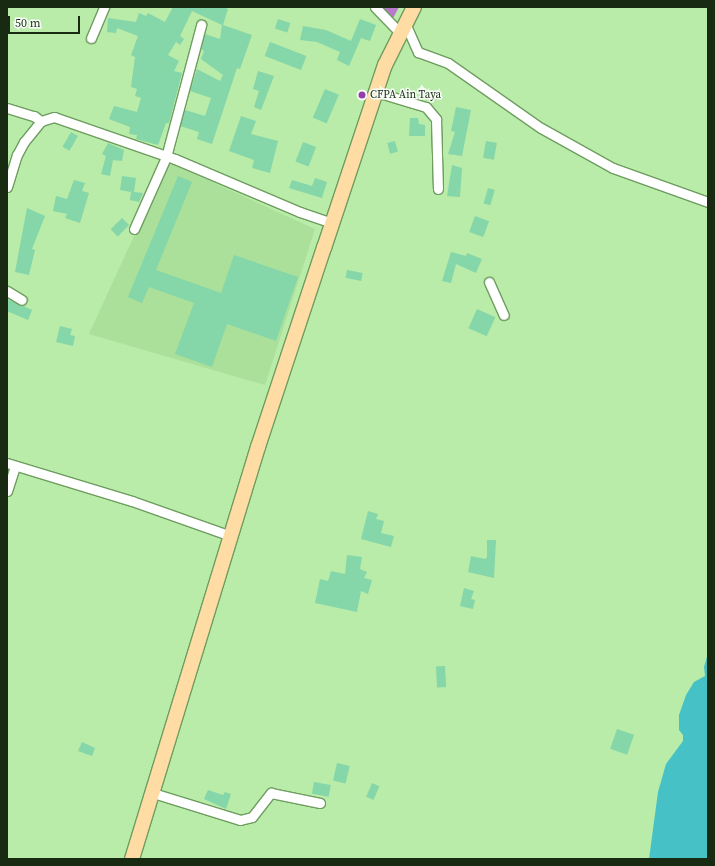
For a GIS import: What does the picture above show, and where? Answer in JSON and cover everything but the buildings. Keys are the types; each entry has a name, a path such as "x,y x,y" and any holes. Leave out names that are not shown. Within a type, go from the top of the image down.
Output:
{"main road":[{"path":"132,859 231,536 332,223 385,65 414,7"}],"street":[{"path":"91,38 104,7"},
{"path":"375,7 403,28 418,52 448,63 540,128 613,168 708,202"},
{"path":"134,229 166,157 202,25"},
{"path":"376,92 426,108 436,119 438,189"},
{"path":"7,108 34,116 41,121"},
{"path":"7,187 16,155 41,121 54,117 166,157 332,223"},
{"path":"489,282 504,315"},
{"path":"7,291 22,300"},
{"path":"7,491 11,465 132,501 231,536"},
{"path":"153,793 240,820 252,817 272,793 320,803"}],"shaded area":[{"path":"375,7 399,7 390,24"},
{"path":"168,162 315,229 265,385 89,334"}],"water":[{"path":"708,653 708,859 649,859 658,792 666,764 683,741 683,735 679,730 679,715 686,695 694,682 705,676 704,667"}],"place":[{"name":"CFPA Ain Taya","path":"362,95"}]}
